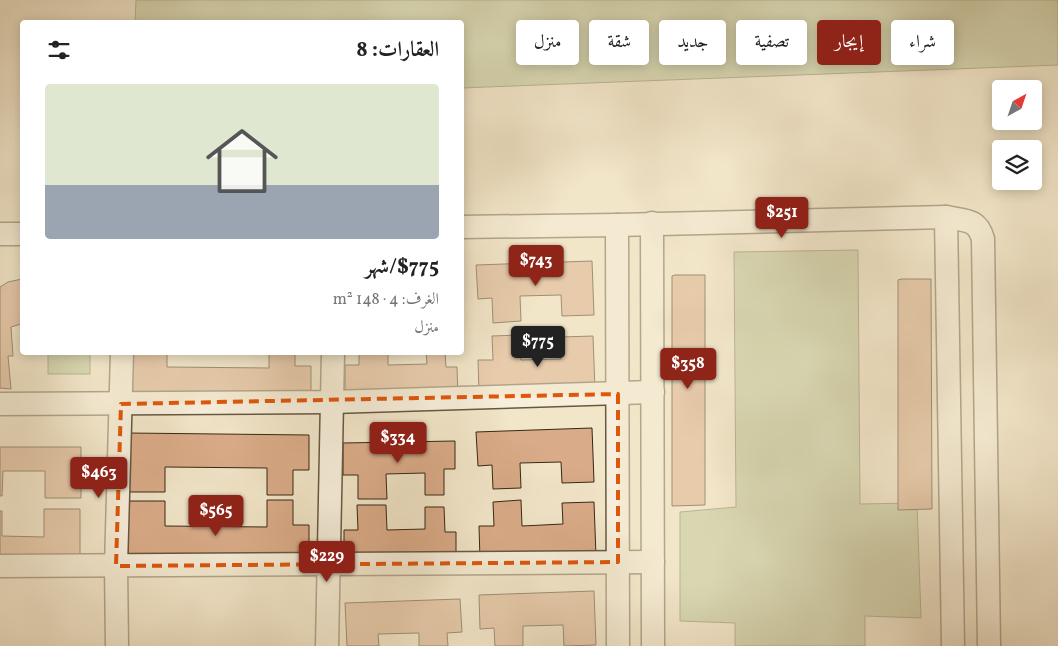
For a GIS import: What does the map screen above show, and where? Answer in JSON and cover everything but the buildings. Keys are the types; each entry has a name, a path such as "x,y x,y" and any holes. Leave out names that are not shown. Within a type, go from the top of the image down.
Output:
{"street":[{"path":"946,217 953,646"},
{"path":"464,227 946,217 974,223 980,228 983,239 989,646"},
{"path":"652,223 653,646"},
{"path":"616,225 618,646"},
{"path":"0,234 20,234"},
{"path":"118,646 116,566 122,355"},
{"path":"327,646 333,355"},
{"path":"0,404 332,402 653,392"},
{"path":"0,566 653,562"}],"highlighted area":[{"path":"618,394 618,562 116,566 121,404"}],"green space":[{"path":"136,0 1058,0 1058,65 464,88 464,20 135,20"},
{"path":"858,250 860,504 917,503 921,618 865,616 865,646 735,646 735,623 680,621 680,512 736,507 734,252"},
{"path":"48,355 90,355 90,374 48,374"}]}
